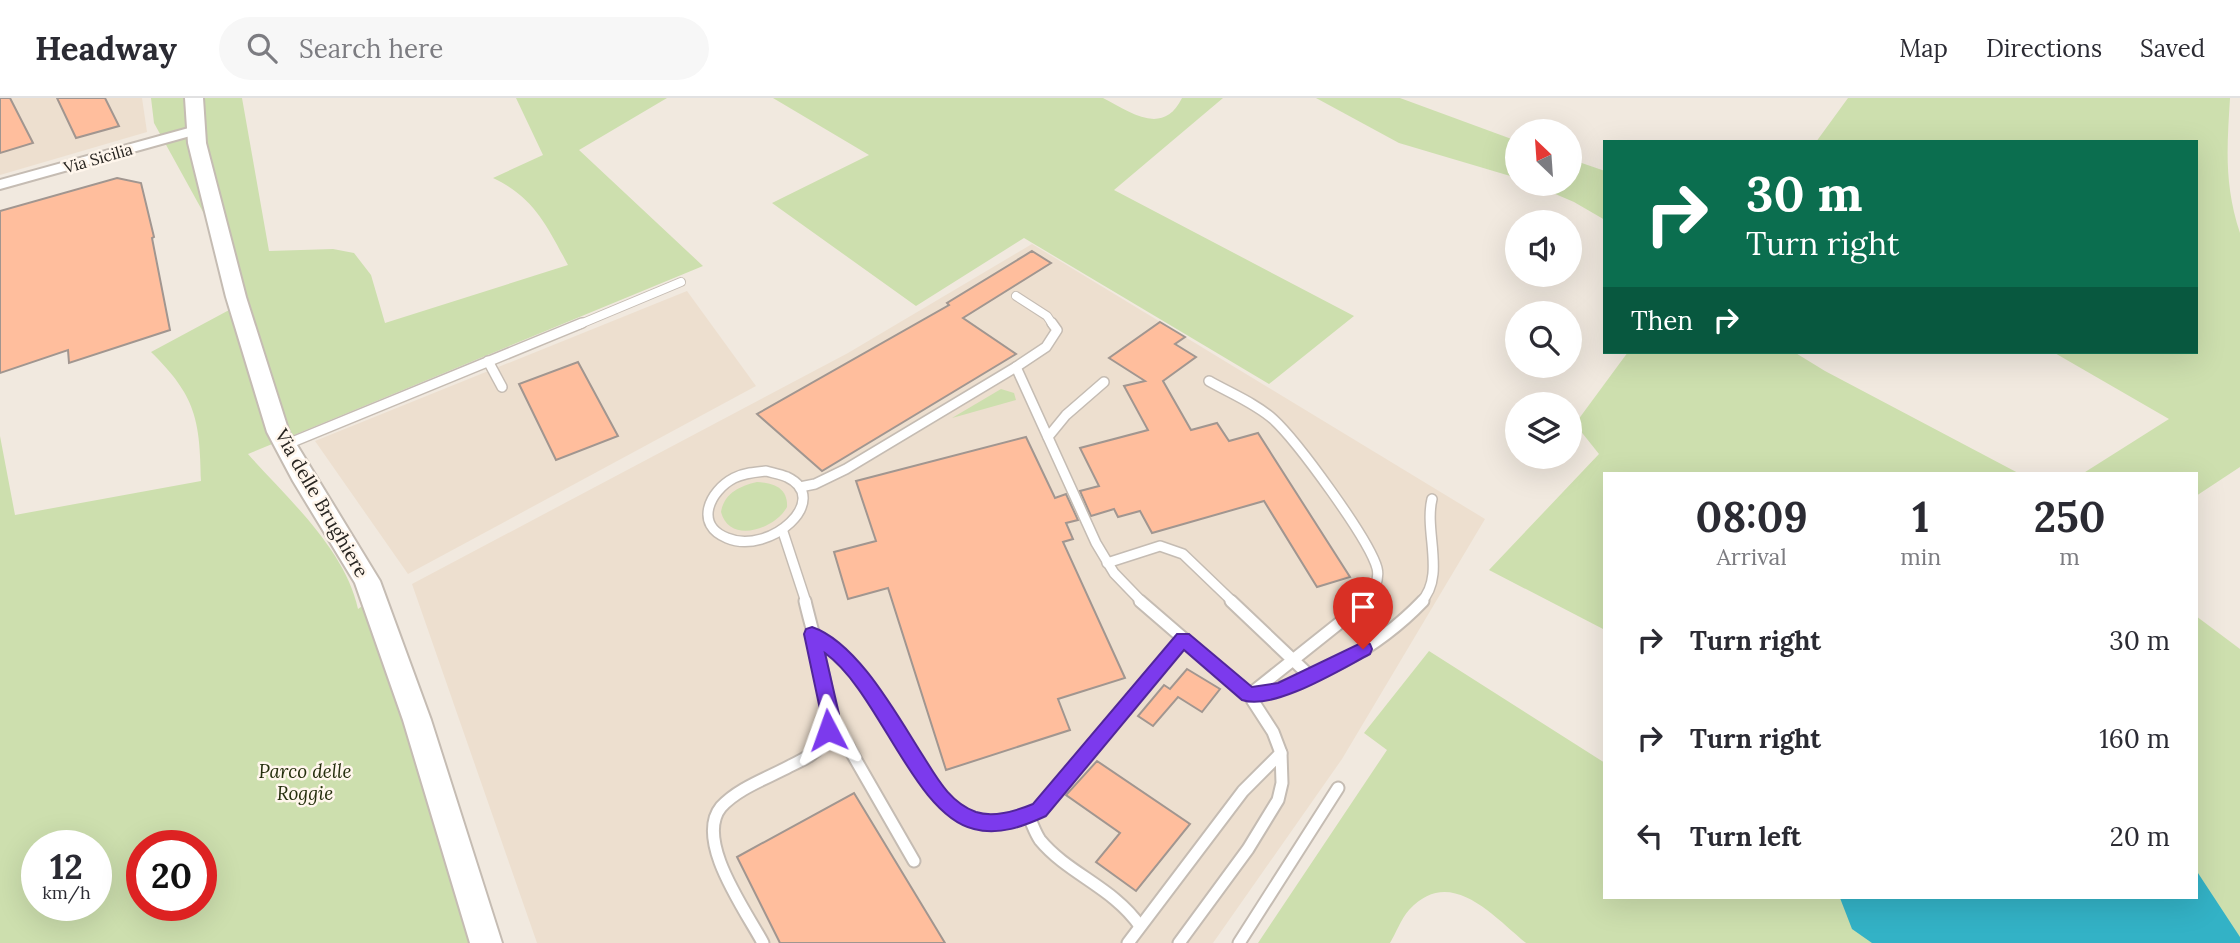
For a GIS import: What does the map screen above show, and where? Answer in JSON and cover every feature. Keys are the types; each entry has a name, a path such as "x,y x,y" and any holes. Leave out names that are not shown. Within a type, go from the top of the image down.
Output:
{"street":[{"name":"Via delle Brughiere","path":"194,98 197,142 236,297 278,432 368,581 417,719 486,943"},
{"name":"Via Sicilia","path":"0,186 196,131"}],"lane":[{"path":"285,445 681,282"},
{"path":"800,487 822,481 846,469 1016,367 1046,346 1055,337 1056,330 1047,316 1016,296"},
{"path":"488,362 502,387"},
{"path":"1016,367 1107,563 1131,592 1249,695 1273,732 1281,753 1282,783 1278,800 1248,849 1179,943"},
{"path":"1209,381 1274,420 1285,431 1366,542 1378,570 1377,584 1368,600 1249,695"},
{"path":"1048,437 1066,415 1104,383"},
{"path":"750,473 780,473 800,487 804,498 802,510 783,532 751,542 729,539 712,529 707,519 707,508 712,496 722,486 750,473"},
{"path":"1249,695 1279,690 1311,677 1363,649 1394,628 1425,598 1435,570 1428,516 1432,499"},
{"path":"783,532 799,577 830,714 914,861"},
{"path":"1107,563 1160,546 1183,554 1311,677"},
{"path":"812,634 841,655 852,668 881,707 939,797 954,810 974,821 994,822 1040,810 1183,639"},
{"path":"763,943 720,858 712,836 712,823 718,810 734,796 810,755 823,744 830,714"},
{"path":"1128,943 1243,791 1281,753"},
{"path":"1239,943 1338,789"},
{"path":"1028,815 1038,837 1049,849 1126,906 1140,926"}],"shaded area":[{"path":"0,98 142,98 147,132 0,175"},
{"path":"1032,244 1485,519 1342,759 1213,943 537,943 412,584 848,353"},
{"path":"687,291 756,386 408,574 315,441"}],"green space":[{"name":"Parco delle Roggie","path":"151,98 242,98 269,251 333,249 354,253 371,275 385,323 568,265 538,214 519,194 493,178 543,155 516,98 667,98 579,150 703,266 248,454 328,545 351,587 358,609 375,597 483,943 0,943 0,436 15,515 201,481 199,441 193,410 178,382 151,352 231,309 208,221 154,123"},
{"path":"773,98 1103,98 1135,114 1156,119 1174,110 1182,98 1223,98 1114,190 1354,316 1269,384 1024,238 916,306 772,203 869,155"},
{"path":"1316,98 1400,98 1505,137 1505,174 1399,143"},
{"path":"1848,98 2230,98 2229,182 2240,233 2240,467 2198,495 2198,472 2085,472 2169,419 2056,354 2198,354 2198,140 1817,140"},
{"path":"1582,163 1603,170 1603,219 1560,196 1582,196"},
{"path":"1627,354 1797,354 2016,472 1603,472 1603,629 1489,570 1599,454 1582,433 1582,414"},
{"path":"1001,389 1014,393 1016,400 952,418"},
{"path":"757,482 779,488 785,495 787,507 773,522 763,527 743,531 733,528 721,512 723,505 729,495 739,488"},
{"path":"2198,618 2240,649 2240,943 1526,943 1485,908 1470,899 1455,893 1440,892 1424,897 1409,910 1390,943 1258,943 1387,750 1364,733 1429,651 1603,762 1603,899 2198,899"}],"water":[{"path":"2198,873 2240,937 2240,943 1872,943 1852,929 1840,899 2198,899"}],"building":[{"path":"0,98 10,98 33,143 0,153"},
{"path":"57,98 105,98 119,126 76,138"},
{"path":"117,178 141,183 154,237 152,238 170,330 69,363 68,350 0,373 0,211"},
{"path":"1032,251 1051,263 963,318 1016,354 822,471 757,414 949,305 947,303"},
{"path":"1160,322 1185,337 1175,344 1196,357 1163,381 1191,430 1217,423 1229,441 1258,433 1350,577 1317,587 1264,501 1152,533 1140,511 1118,517 1114,509 1091,516 1080,491 1099,486 1080,448 1148,430 1124,386 1145,381 1109,358"},
{"path":"578,362 618,436 556,460 519,384"},
{"path":"1026,437 1055,498 1066,494 1078,520 1066,523 1073,539 1063,542 1125,678 1058,699 1070,730 946,770 888,588 848,599 834,552 876,541 856,481"},
{"path":"1187,669 1220,689 1202,712 1178,697 1153,726 1138,716 1164,685 1170,689"},
{"path":"1097,761 1190,824 1136,891 1096,862 1120,833 1066,795"},
{"path":"854,793 945,943 780,943 737,857"}],"route":[{"path":"828,730 830,714 812,634 841,655 852,668 881,707 939,797 954,810 974,821 994,822 1019,818 1040,810 1183,639 1249,695 1279,690 1311,677 1363,649"}]}
